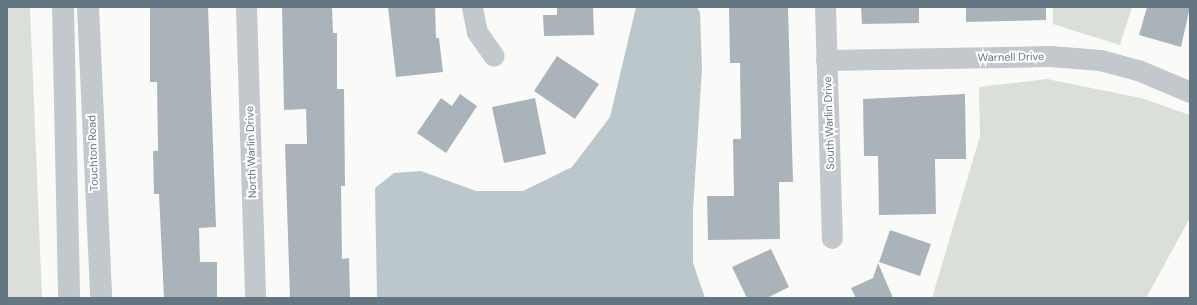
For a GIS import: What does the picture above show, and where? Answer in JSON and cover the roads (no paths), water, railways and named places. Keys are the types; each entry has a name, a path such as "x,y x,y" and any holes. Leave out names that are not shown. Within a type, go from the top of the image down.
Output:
{"street":[{"path":"63,7 69,298"},
{"name":"Touchton Road","path":"88,7 101,298"},
{"name":"North Warlin Drive","path":"246,7 255,298"},
{"path":"472,7 477,32 494,56"},
{"name":"South Warlin Drive","path":"825,7 832,238"},
{"name":"Warnell Drive","path":"826,60 1064,57 1100,60 1138,70 1190,92"}]}
